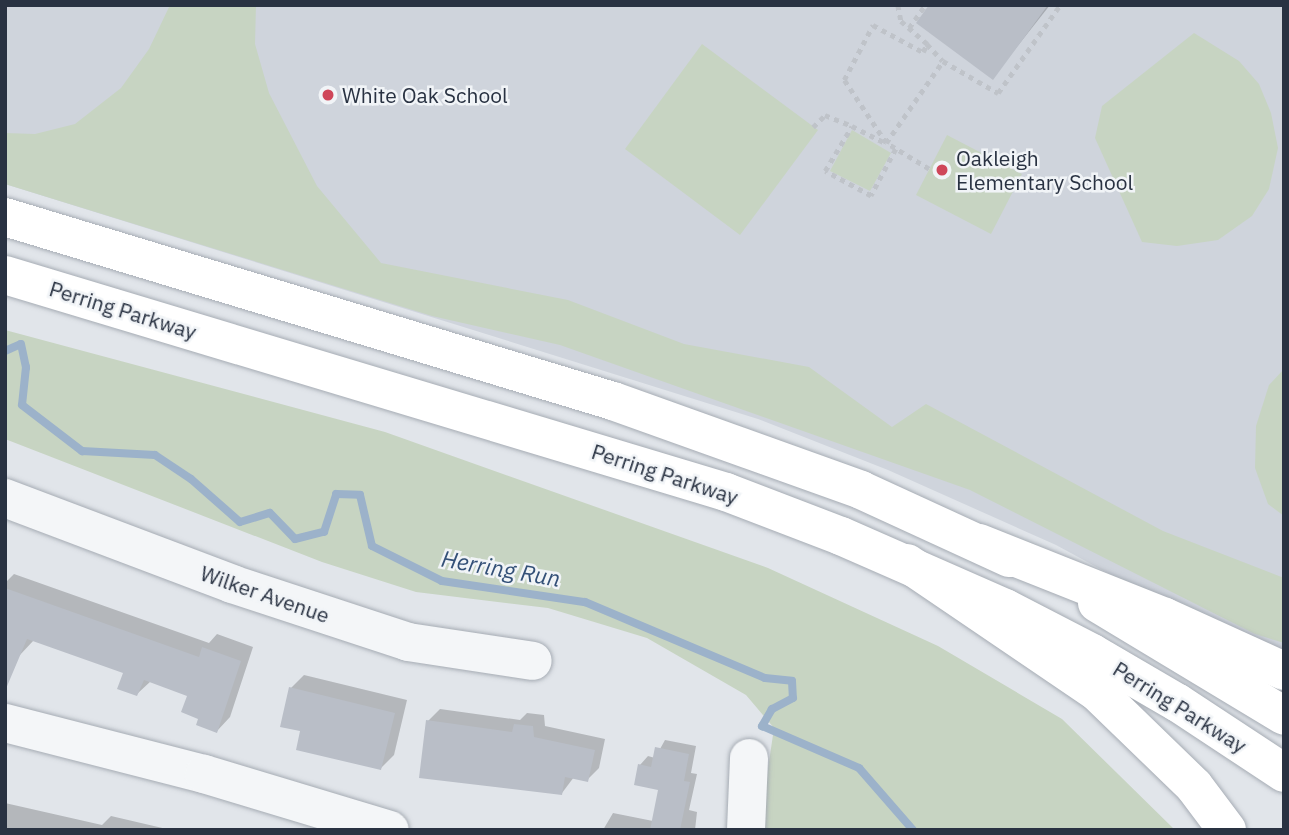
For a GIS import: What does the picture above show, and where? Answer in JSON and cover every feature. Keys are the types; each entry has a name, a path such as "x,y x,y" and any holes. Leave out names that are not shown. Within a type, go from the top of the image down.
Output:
{"main road":[{"path":"5,216 613,401 861,490 979,543 1166,617 1284,671"},
{"name":"Perring Parkway","path":"5,275 726,492 907,563 1092,653 1178,702 1284,773"},
{"path":"979,543 1119,615 1284,716"},
{"path":"907,563 1097,692 1194,786 1227,830"}],"street":[{"name":"Wilker Avenue","path":"5,498 232,583 408,642 533,661"},
{"path":"5,723 204,774 390,830"},
{"path":"746,830 749,758"}],"path":[{"path":"898,5 901,21 943,61 998,93 1060,5"},
{"path":"909,28 925,5"},
{"path":"886,143 844,80 873,25 923,51 927,44"},
{"path":"886,143 943,61"},
{"path":"813,127 825,115 886,143 929,169"},
{"path":"852,126 825,171 871,196 896,149"}],"shaded area":[{"name":"Oakleigh Elementary School","path":"5,5 1284,5 1284,658 1187,616 1056,545 888,470 758,419 5,184"}],"green space":[{"path":"170,5 256,5 255,44 269,93 317,186 381,263 568,300 684,344 809,367 892,427 926,404 1163,531 1284,578 1284,643 1255,634 970,490 560,345 432,316 5,184 5,133 35,134 75,124 121,88 149,49"},
{"path":"1194,33 1239,61 1259,84 1271,113 1278,148 1269,189 1252,216 1218,240 1177,246 1142,242 1095,138 1102,106"},
{"path":"702,44 818,130 740,235 625,149"},
{"path":"852,130 891,153 870,191 830,171"},
{"path":"947,135 1022,174 991,234 916,195"},
{"path":"5,330 385,432 768,568 938,646 1062,719 1175,830 759,830 774,728 746,695 647,638 548,608 416,592 322,562 5,439"},
{"path":"1284,369 1284,516 1268,504 1255,468 1256,426 1269,385"}],"building":[{"path":"929,5 1048,5 993,80 916,23"},
{"path":"5,588 199,657 202,647 241,661 217,733 196,725 198,719 181,712 187,696 144,680 137,696 117,689 123,673 27,639 5,691"},
{"path":"289,687 395,713 381,770 296,750 300,731 280,727"},
{"path":"426,720 512,732 514,724 533,726 534,737 595,750 588,782 565,777 562,795 419,778"},
{"path":"655,747 689,754 684,781 690,782 680,830 650,830 658,790 634,785 638,764 651,767"}],"waterway":[{"name":"Herring Run","path":"5,351 21,344 26,367 22,405 82,451 155,455 191,479 240,522 270,513 295,539 324,532 336,494 360,495 372,546 442,581 585,602 765,678 792,681 793,698 772,709 762,726 859,768 913,830"}],"place":[{"name":"White Oak School","path":"328,95"},
{"name":"Oakleigh Elementary School","path":"942,170"}]}
